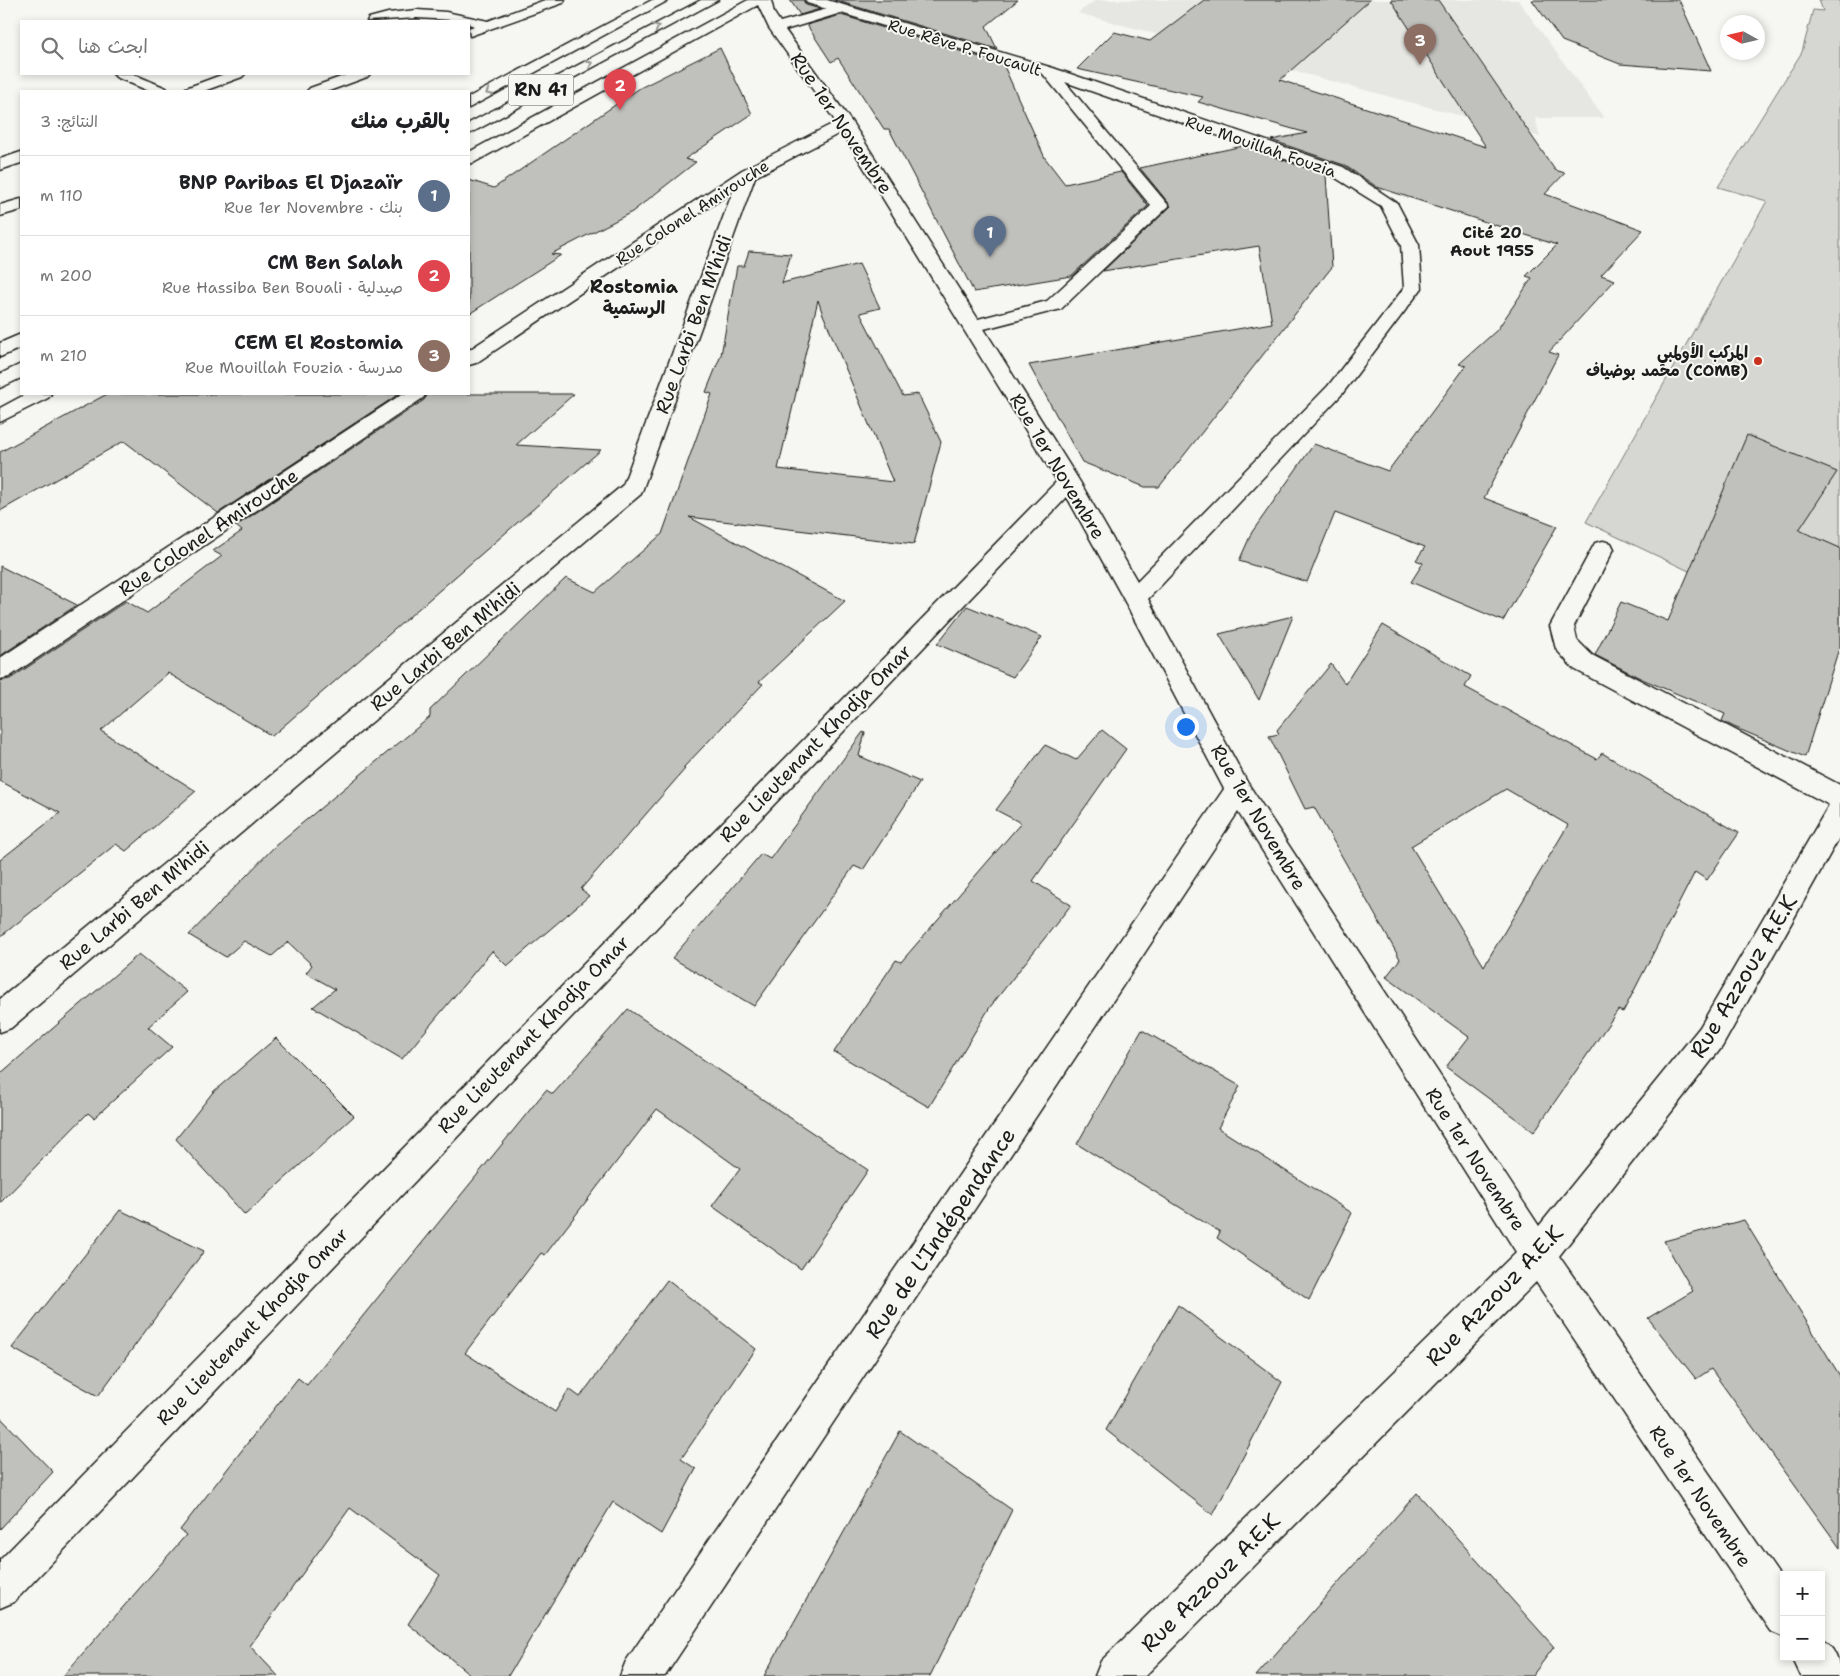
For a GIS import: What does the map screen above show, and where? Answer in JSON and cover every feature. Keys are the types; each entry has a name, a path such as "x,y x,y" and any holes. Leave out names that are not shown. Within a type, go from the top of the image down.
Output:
{"main road":[{"path":"407,0 434,14"},
{"path":"470,33 558,0"},
{"name":"RN 41","path":"470,102 662,0"},
{"name":"RN 41","path":"470,128 711,0"},
{"path":"470,158 758,0"},
{"name":"Rue 1er Novembre","path":"764,0 767,13 776,28 845,124 1069,482 1135,598 1238,790 1538,1255 1783,1616"},
{"name":"Rue Rêve P. Foucault","path":"812,0 1048,71 1160,206 1054,305 973,326"},
{"path":"776,28 841,9"},
{"path":"379,20 400,16 434,14 464,18 488,25"},
{"name":"Rue Mouillah Fouzia","path":"1048,71 1251,143 1337,170 1388,203 1410,245 1413,288 1335,390 1135,598"},
{"path":"122,75 159,90"},
{"path":"137,81 151,75"},
{"path":"194,90 234,75"},
{"path":"318,90 359,75"},
{"name":"Rue Colonel Amirouche","path":"470,357 748,174 845,124"},
{"path":"0,165 20,157"},
{"name":"Rue Larbi Ben M'hidi","path":"0,1018 633,489 748,174"},
{"path":"0,211 20,204"},
{"path":"0,351 20,341"},
{"path":"0,382 20,371"},
{"path":"0,416 39,395"},
{"name":"Rue Colonel Amirouche","path":"0,670 414,395"},
{"name":"Rue Lieutenant Khodja Omar","path":"0,1588 1069,482"},
{"path":"1603,549 1562,626 1565,643 1583,662 1840,798"},
{"name":"Rue de L'Indépendance","path":"642,1676 1238,790"},
{"name":"Rue Azzouz A.E.K","path":"1116,1676 1538,1255 1711,1037 1840,811"},
{"path":"1815,1661 1825,1676"}],"shaded area":[{"path":"1096,0 1518,0 1604,118 1535,118 1540,137 1078,13"},
{"name":"المركب الأولمبي محمد بوضياف (COMB)","path":"1819,0 1840,0 1840,643 1586,522 1767,201 1718,187 1802,52 1813,10 1823,11"}],"building":[{"path":"790,0 803,0 806,5 820,9 800,15"},
{"path":"834,0 1018,0 986,26 997,49"},
{"path":"1204,0 1370,0 1280,80 1486,147 1391,0 1438,0 1555,170 1565,173 1545,194 1643,230 1601,275 1615,280 1549,352 1558,355 1484,498 1557,526 1503,621 1411,582 1423,563 1416,560 1425,547 1335,513 1307,582 1239,561 1252,532 1314,444 1388,471 1466,366 1459,364 1497,330 1532,278 1526,276 1557,245 1377,187 1344,165 1271,140 1307,133 1198,102 1203,97 1077,69 1114,32 1150,41"},
{"path":"1532,0 1679,0 1711,71 1620,64 1562,41"},
{"path":"841,15 1003,64 1045,158 1065,184 1121,172 1148,206 1071,276 974,292 889,129 884,129 838,58 831,62 807,25"},
{"path":"720,48 752,114 685,159 696,162 632,212 551,254 561,255 470,313 470,180 494,188 640,88"},
{"path":"1243,146 1326,175 1332,267 1159,487 1145,487 1082,462 1029,365 1272,323 1259,246 1103,271 1171,206 1140,168"},
{"path":"749,251 791,254 782,283 859,264 880,308 860,313 903,396 918,394 941,442 914,544 689,517 845,601 759,682 763,684 683,768 685,769 581,889 589,896 507,966 492,951 402,1059 313,1007 335,989 306,973 312,965 288,942 272,956 244,941 226,957 189,935 276,845 430,717 430,710 566,578 595,592 662,534 712,394 706,392 721,355 737,266 744,266","holes":["818,300 893,482 778,469"]},
{"path":"574,394 516,445 601,450 272,736 168,673 101,731 196,791 126,851 116,844 0,937 0,860 60,813 0,781 0,681 10,679 126,601 147,613 222,556 213,551 242,531 236,526 424,400 427,395"},
{"path":"105,395 397,395 218,513 124,441 0,511 0,452"},
{"path":"1747,435 1837,472 1799,530 1840,548 1840,645 1805,757 1734,727 1722,721 1725,714 1642,679 1595,655 1621,602 1668,621"},
{"path":"0,566 77,605 0,656"},
{"path":"967,606 1042,637 1013,677 937,644"},
{"path":"1293,616 1259,700 1219,634"},
{"path":"1383,625 1471,676 1465,687 1597,759 1602,753 1739,833 1707,880 1695,872 1623,1012 1618,1010 1534,1132 1446,1067 1469,1037 1386,977 1400,959 1314,807 1305,809 1269,736 1279,734 1277,730 1331,664 1345,684","holes":["1506,789 1568,825 1484,966 1411,846"]},
{"path":"1102,730 1126,749 1033,881 1071,905 990,1007 929,1107 834,1052 896,960 901,962 1021,823 996,810 1045,745 1076,760"},
{"path":"863,732 865,733 859,756 920,782 863,870 854,866 754,1006 672,958 761,854 770,859"},
{"path":"139,954 187,992 148,1027 172,1047 94,1118 88,1113 0,1203 0,1074"},
{"path":"628,1009 868,1170 801,1269 712,1206 740,1169 657,1109 545,1255 541,1253 465,1353 555,1412 569,1389 580,1397 667,1280 756,1349 681,1459 696,1469 661,1534 613,1502 508,1676 472,1676 408,1624 440,1575 350,1508 250,1646 278,1676 63,1676 186,1535 180,1530 298,1378 307,1385 546,1090 553,1094"},
{"path":"1142,1030 1240,1086 1218,1128 1352,1213 1309,1300 1217,1238 1220,1232 1077,1144"},
{"path":"276,1038 354,1116 245,1215 176,1139 213,1092"},
{"path":"120,1210 204,1251 98,1396 12,1348"},
{"path":"1744,1220 1840,1376 1840,1548 1711,1369 1696,1379 1648,1318 1693,1291 1664,1241"},
{"path":"1178,1305 1282,1382 1213,1515 1106,1430"},
{"path":"0,1417 53,1472 0,1529"},
{"path":"900,1431 1012,1510 930,1676 764,1676"},
{"path":"1417,1493 1554,1647 1532,1676 1256,1676"}],"place":[{"name":"CEM El Rostomia","path":"1420,65"},
{"name":"CM Ben Salah","path":"620,110"},
{"name":"BNP Paribas El Djazaïr","path":"990,257"},
{"name":"المركب الأولمبي محمد بوضياف (COMB)","path":"1758,361"}],"district":[{"name":"Cité 20 Aout 1955","path":"1492,241"},
{"name":"Rostomia الرستمية","path":"634,297"}]}
